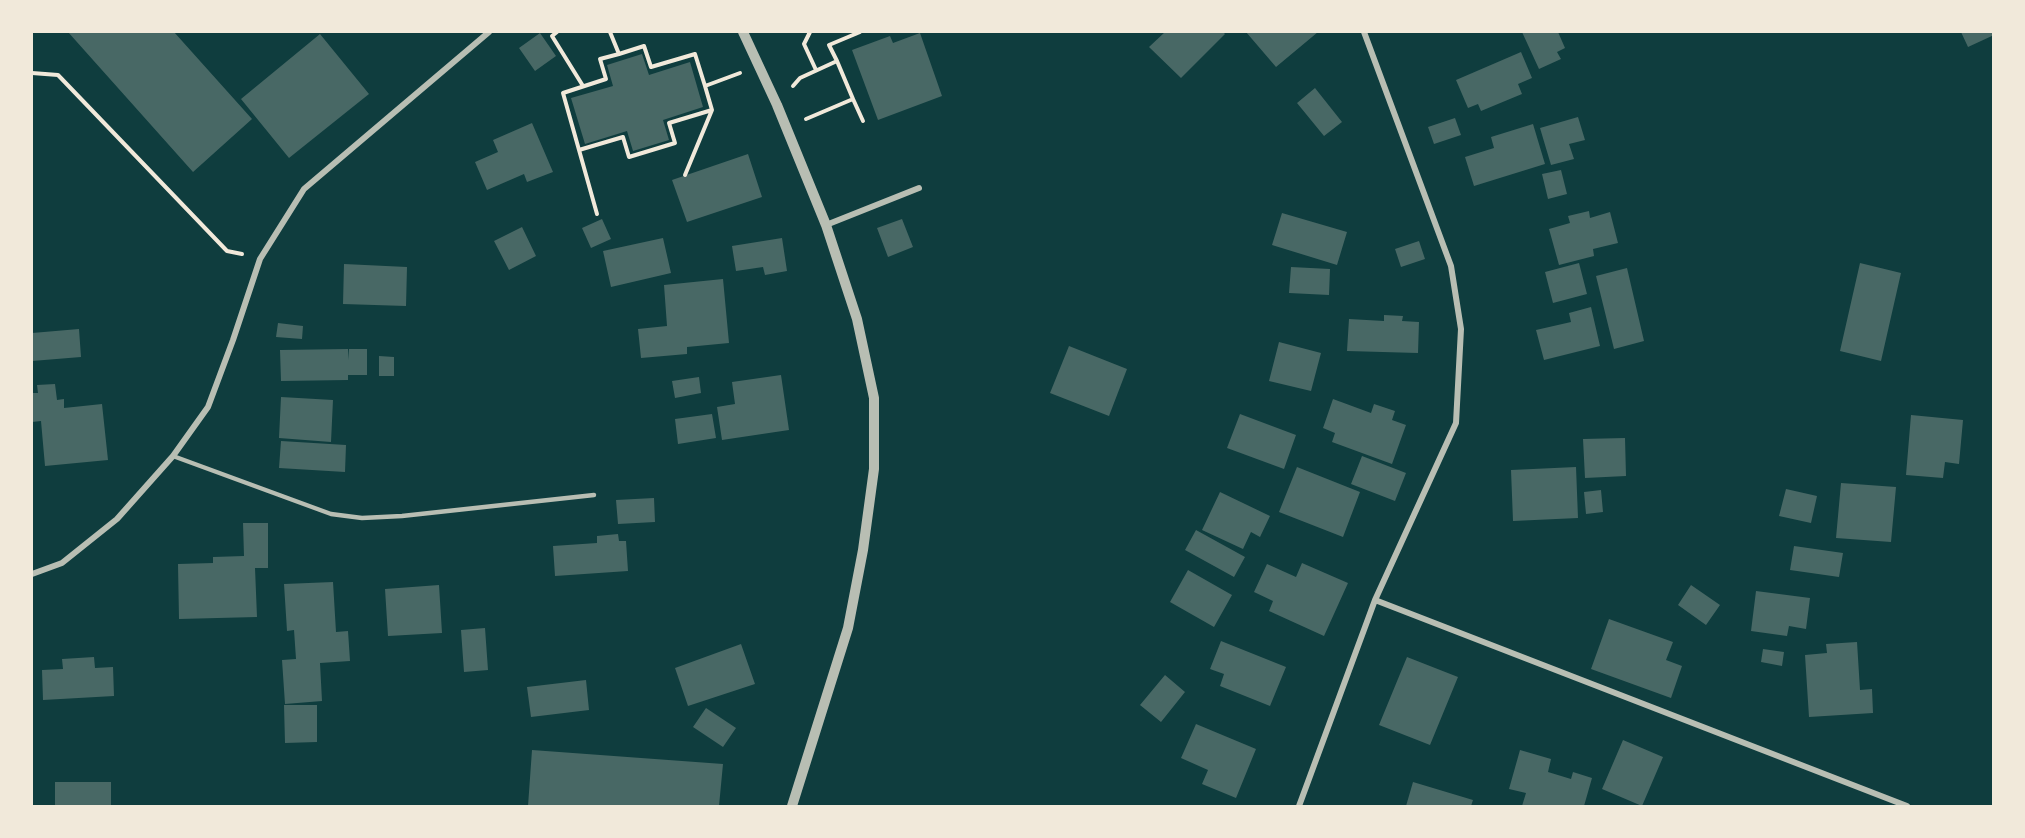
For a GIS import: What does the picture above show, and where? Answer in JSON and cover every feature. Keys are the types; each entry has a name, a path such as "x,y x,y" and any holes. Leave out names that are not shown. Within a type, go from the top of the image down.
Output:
{"street":[{"path":"32,574 62,563 117,519 174,456 208,407 260,258 304,189 489,32"},
{"path":"743,32 777,105 826,225 857,319 873,398 874,469 848,628 792,807"},
{"path":"1299,807 1375,600 1456,423 1461,329 1451,266 1364,32"},
{"path":"826,225 919,188"},
{"path":"1375,600 1906,807"}],"lane":[{"path":"174,456 332,513 362,518 402,516 594,495"}],"path":[{"path":"557,32 552,36 583,87"},
{"path":"610,32 619,54"},
{"path":"810,32 804,44 816,70"},
{"path":"860,32 851,33 829,45 863,121"},
{"path":"597,214 563,93 606,80 600,59 644,46 651,67 695,54 712,110 685,175"},
{"path":"777,105 800,78 837,61"},
{"path":"705,86 759,66"},
{"path":"32,73 58,75 227,251 260,258"},
{"path":"786,127 853,99"},
{"path":"579,150 623,137 629,157 675,143 669,123 712,110"}],"building":[{"path":"68,32 174,32 252,119 193,172"},
{"path":"1165,32 1223,32 1225,34 1181,78 1149,47"},
{"path":"1246,32 1318,32 1276,67"},
{"path":"1522,32 1558,32 1565,48 1557,52 1561,59 1539,69"},
{"path":"1961,32 1994,32 1994,35 1968,47"},
{"path":"540,33 556,56 535,71 519,48"},
{"path":"920,33 942,96 878,120 852,50 890,36 893,43"},
{"path":"320,34 369,94 289,158 241,99"},
{"path":"1521,52 1532,78 1518,84 1522,94 1481,111 1478,104 1468,108 1456,80"},
{"path":"642,54 649,75 690,62 703,107 663,120 669,140 633,151 627,131 585,144 571,98 613,86 607,65"},
{"path":"1315,88 1342,122 1324,136 1297,103"},
{"path":"1578,117 1585,140 1569,144 1574,159 1551,165 1540,128"},
{"path":"1455,118 1461,135 1434,144 1428,127"},
{"path":"532,123 553,172 527,182 524,174 487,190 475,162 498,152 493,140"},
{"path":"1533,124 1545,164 1474,186 1465,157 1494,148 1491,137"},
{"path":"748,154 762,197 687,222 672,180"},
{"path":"1561,170 1567,194 1548,199 1542,174"},
{"path":"1589,211 1590,218 1610,212 1618,243 1593,249 1594,256 1559,265 1549,229 1570,223 1568,216"},
{"path":"1282,213 1347,232 1337,265 1272,245"},
{"path":"602,219 611,239 591,248 582,228"},
{"path":"902,219 913,247 888,257 877,228"},
{"path":"522,227 536,256 509,270 494,241"},
{"path":"663,238 671,273 611,287 603,251"},
{"path":"782,238 787,271 765,275 763,267 736,271 732,246"},
{"path":"1419,241 1425,259 1401,267 1395,249"},
{"path":"1579,263 1587,294 1553,303 1545,272"},
{"path":"1860,263 1901,273 1881,361 1840,351"},
{"path":"344,264 407,267 406,306 343,304"},
{"path":"1291,267 1330,269 1329,295 1289,293"},
{"path":"1627,268 1644,341 1614,349 1596,276"},
{"path":"723,279 729,343 687,347 687,354 641,358 638,329 667,326 664,285"},
{"path":"1591,307 1600,346 1544,360 1536,330 1571,322 1569,313"},
{"path":"1384,315 1403,316 1402,321 1419,322 1418,353 1347,351 1349,319 1384,321"},
{"path":"278,323 303,326 302,339 276,337"},
{"path":"79,329 81,357 32,361 32,333"},
{"path":"1279,342 1321,353 1311,391 1269,381"},
{"path":"1069,346 1127,369 1109,416 1050,393"},
{"path":"348,349 348,360 349,349 367,349 367,375 348,375 348,380 281,381 280,350"},
{"path":"379,356 394,357 394,376 379,376"},
{"path":"781,375 789,430 722,440 717,407 735,404 732,382"},
{"path":"699,377 701,393 675,398 672,381"},
{"path":"55,384 57,400 64,399 64,408 102,404 108,460 45,466 41,421 32,422 32,393 38,393 37,385"},
{"path":"281,397 333,400 331,442 279,438"},
{"path":"1333,399 1371,413 1374,404 1395,411 1392,420 1406,425 1392,464 1332,442 1335,433 1323,428"},
{"path":"712,414 716,438 678,444 675,419"},
{"path":"1240,414 1296,435 1284,469 1227,448"},
{"path":"1911,415 1963,420 1959,464 1945,462 1943,478 1906,475"},
{"path":"1625,438 1626,476 1585,478 1583,439"},
{"path":"281,441 346,445 345,472 279,468"},
{"path":"1362,456 1406,473 1395,501 1351,484"},
{"path":"1297,467 1360,492 1343,537 1279,512"},
{"path":"1576,467 1578,518 1513,521 1511,470"},
{"path":"1841,483 1896,487 1891,542 1836,538"},
{"path":"1786,489 1817,496 1811,523 1779,516"},
{"path":"1601,490 1603,512 1586,514 1584,492"},
{"path":"1220,492 1270,516 1260,537 1251,532 1243,549 1202,530"},
{"path":"654,498 655,522 618,524 616,500"},
{"path":"243,523 268,523 268,568 255,568 257,617 179,619 178,564 213,563 213,557 244,556"},
{"path":"1196,530 1245,557 1234,577 1185,550"},
{"path":"618,534 619,541 626,541 628,571 555,576 553,546 597,543 597,536"},
{"path":"1794,546 1843,553 1839,577 1790,570"},
{"path":"1302,563 1348,583 1324,636 1269,611 1273,601 1254,592 1267,564 1296,577"},
{"path":"1188,570 1232,595 1214,627 1170,602"},
{"path":"333,582 336,632 348,631 350,661 320,663 322,701 285,704 282,660 296,659 294,630 287,631 284,584"},
{"path":"439,585 442,633 388,636 385,589"},
{"path":"1691,585 1720,605 1706,625 1678,605"},
{"path":"1756,591 1810,598 1806,629 1789,626 1787,636 1751,631"},
{"path":"1609,619 1673,642 1666,660 1682,666 1671,698 1591,669"},
{"path":"485,628 488,670 464,672 461,630"},
{"path":"1221,641 1286,667 1270,706 1220,686 1224,674 1210,669"},
{"path":"1857,642 1860,690 1872,689 1873,713 1809,717 1805,655 1827,653 1826,644"},
{"path":"741,644 755,684 688,706 675,668"},
{"path":"1763,649 1784,652 1782,666 1761,662"},
{"path":"94,657 95,668 113,667 114,696 43,700 42,670 63,669 62,659"},
{"path":"1407,657 1458,677 1430,745 1379,725"},
{"path":"1165,675 1185,692 1161,722 1140,705"},
{"path":"586,680 589,710 531,717 527,687"},
{"path":"284,705 317,705 317,742 285,743"},
{"path":"706,708 736,728 723,747 693,727"},
{"path":"1196,724 1256,749 1236,798 1202,784 1208,770 1181,758"},
{"path":"1623,740 1663,757 1642,806 1602,789"},
{"path":"532,750 723,764 719,806 528,806"},
{"path":"1520,750 1551,759 1548,772 1571,779 1573,772 1592,778 1584,806 1522,806 1526,793 1509,789"},
{"path":"55,782 111,782 111,806 55,806"},
{"path":"1413,782 1473,800 1471,806 1406,806"}]}
